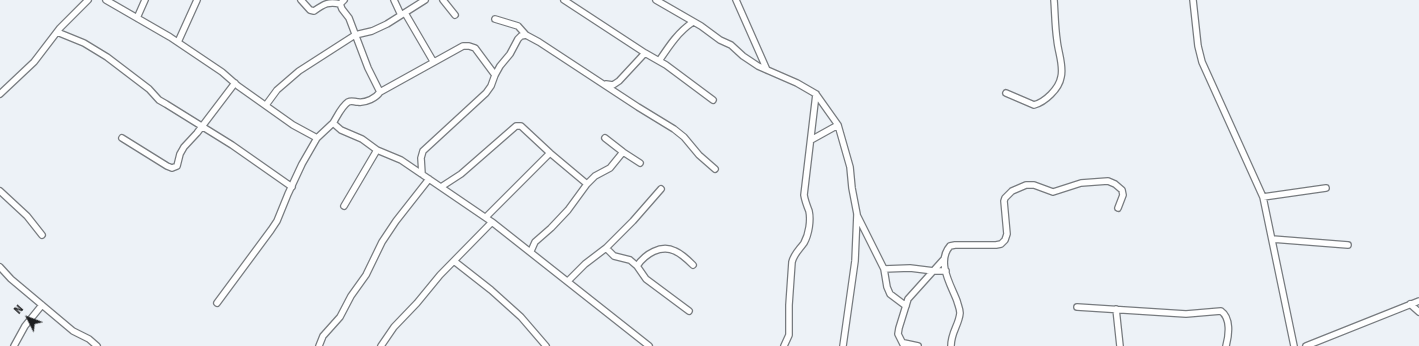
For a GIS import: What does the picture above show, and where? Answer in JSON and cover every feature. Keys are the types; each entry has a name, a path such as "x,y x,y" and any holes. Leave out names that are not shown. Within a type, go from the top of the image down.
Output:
{"street":[{"path":"0,94 34,62 57,32 88,0"},
{"path":"106,0 178,42 222,72 293,125 317,138"},
{"path":"137,18 145,0"},
{"path":"178,42 197,0"},
{"path":"301,0 310,10 314,11 325,3 342,2 342,9 349,18 368,68 380,92"},
{"path":"394,0 433,61"},
{"path":"266,105 277,90 299,71 355,35 377,28 425,0"},
{"path":"443,0 455,15"},
{"path":"564,0 659,61 713,100"},
{"path":"656,0 720,40 731,45 751,62 797,83 816,94 838,126 850,167 857,214 855,261 843,346"},
{"path":"736,0 767,70"},
{"path":"1006,93 1034,106 1044,100 1058,84 1061,78 1062,68 1056,38 1054,0"},
{"path":"1193,0 1198,46 1202,62 1263,197 1294,346"},
{"path":"495,19 518,26 526,35 674,129 684,137 699,155 715,169"},
{"path":"659,61 682,30 693,22"},
{"path":"57,32 84,43 107,57 149,89 162,102 203,126 292,186"},
{"path":"422,174 421,158 423,151 486,94 491,86 494,75 515,47 518,39 521,36 526,35"},
{"path":"217,303 271,230 302,164 317,138 333,123 348,102 365,102 433,61 463,46 475,48 494,75"},
{"path":"604,84 613,85 619,81 645,53"},
{"path":"122,138 167,166 175,168 177,166 180,154 235,83"},
{"path":"784,346 789,335 792,262 794,256 804,242 809,222 809,211 804,195 816,94"},
{"path":"333,123 342,130 362,139 377,150 401,160 486,217 568,281 642,344 649,346"},
{"path":"441,187 461,174 516,126 521,126 587,184"},
{"path":"811,140 838,126"},
{"path":"605,138 640,164"},
{"path":"344,206 377,150"},
{"path":"531,251 535,242 564,214 587,184 595,176 610,168 623,152"},
{"path":"486,217 550,153"},
{"path":"319,346 323,336 340,317 351,296 366,275 382,242 396,221 429,179"},
{"path":"918,346 904,345 898,334 906,306 912,294 944,259 950,246 977,244 996,245 1001,244 1005,240 1007,234 1004,202 1005,198 1012,191 1026,185 1034,185 1053,192 1081,183 1108,181 1115,184 1122,190 1123,195 1118,208"},
{"path":"1263,197 1326,188"},
{"path":"568,281 585,264 606,248 633,221 661,189"},
{"path":"0,192 27,216 42,235"},
{"path":"857,214 884,269 887,287 890,294 906,306"},
{"path":"381,346 394,327 492,222"},
{"path":"1272,239 1348,245"},
{"path":"606,248 614,256 630,260 637,266 646,279 689,311"},
{"path":"637,266 642,259 660,249 674,250 693,265"},
{"path":"944,259 946,271 960,310 958,321 951,338 951,346"},
{"path":"454,261 491,290 521,317 546,346"},
{"path":"0,267 11,279 73,331 89,339 97,346"},
{"path":"884,269 910,268 946,271"},
{"path":"1306,346 1419,301"},
{"path":"1410,304 1419,312"},
{"path":"14,346 26,326 42,305"},
{"path":"1077,307 1186,314 1221,311 1226,316 1228,321 1226,346"},
{"path":"1116,309 1120,346"}]}
